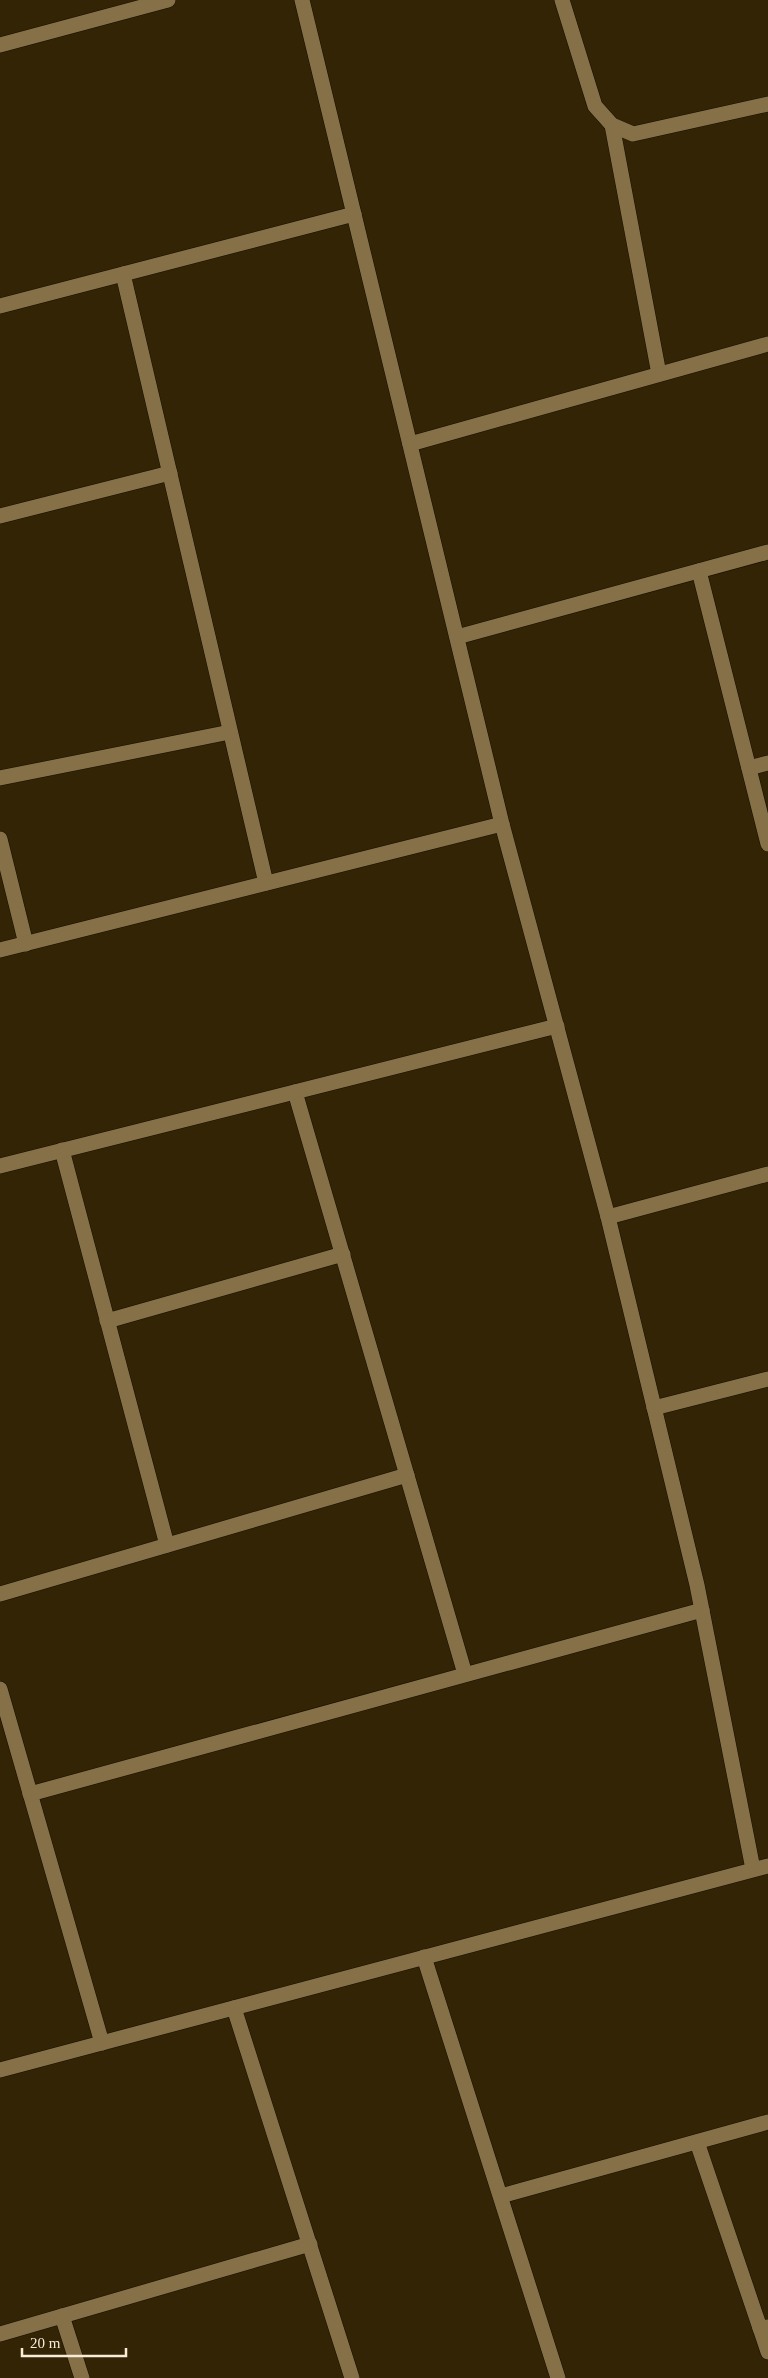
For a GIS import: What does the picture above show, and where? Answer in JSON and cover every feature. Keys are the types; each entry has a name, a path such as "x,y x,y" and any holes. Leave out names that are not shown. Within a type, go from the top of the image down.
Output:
{"street":[{"path":"0,45 168,0"},
{"path":"0,2070 761,1868 702,1610 608,1217 502,824 302,0"},
{"path":"562,0 595,106 612,125 633,134 768,104"},
{"path":"612,125 659,374"},
{"path":"0,306 354,214"},
{"path":"123,274 266,883"},
{"path":"410,444 768,344"},
{"path":"0,516 170,473"},
{"path":"457,637 768,552"},
{"path":"699,571 768,844"},
{"path":"0,778 230,732"},
{"path":"749,768 768,763"},
{"path":"0,950 502,824"},
{"path":"0,839 26,944"},
{"path":"0,1166 557,1026"},
{"path":"295,1092 465,1674"},
{"path":"62,1150 167,1546"},
{"path":"608,1217 768,1174"},
{"path":"107,1321 343,1254"},
{"path":"654,1408 768,1379"},
{"path":"0,1594 407,1475"},
{"path":"30,1794 702,1610"},
{"path":"0,1689 102,2043"},
{"path":"424,1957 558,2378"},
{"path":"234,2008 352,2378"},
{"path":"501,2196 768,2122"},
{"path":"697,2142 764,2327 768,2352"},
{"path":"0,2334 310,2244"},
{"path":"62,2316 82,2378"}]}
